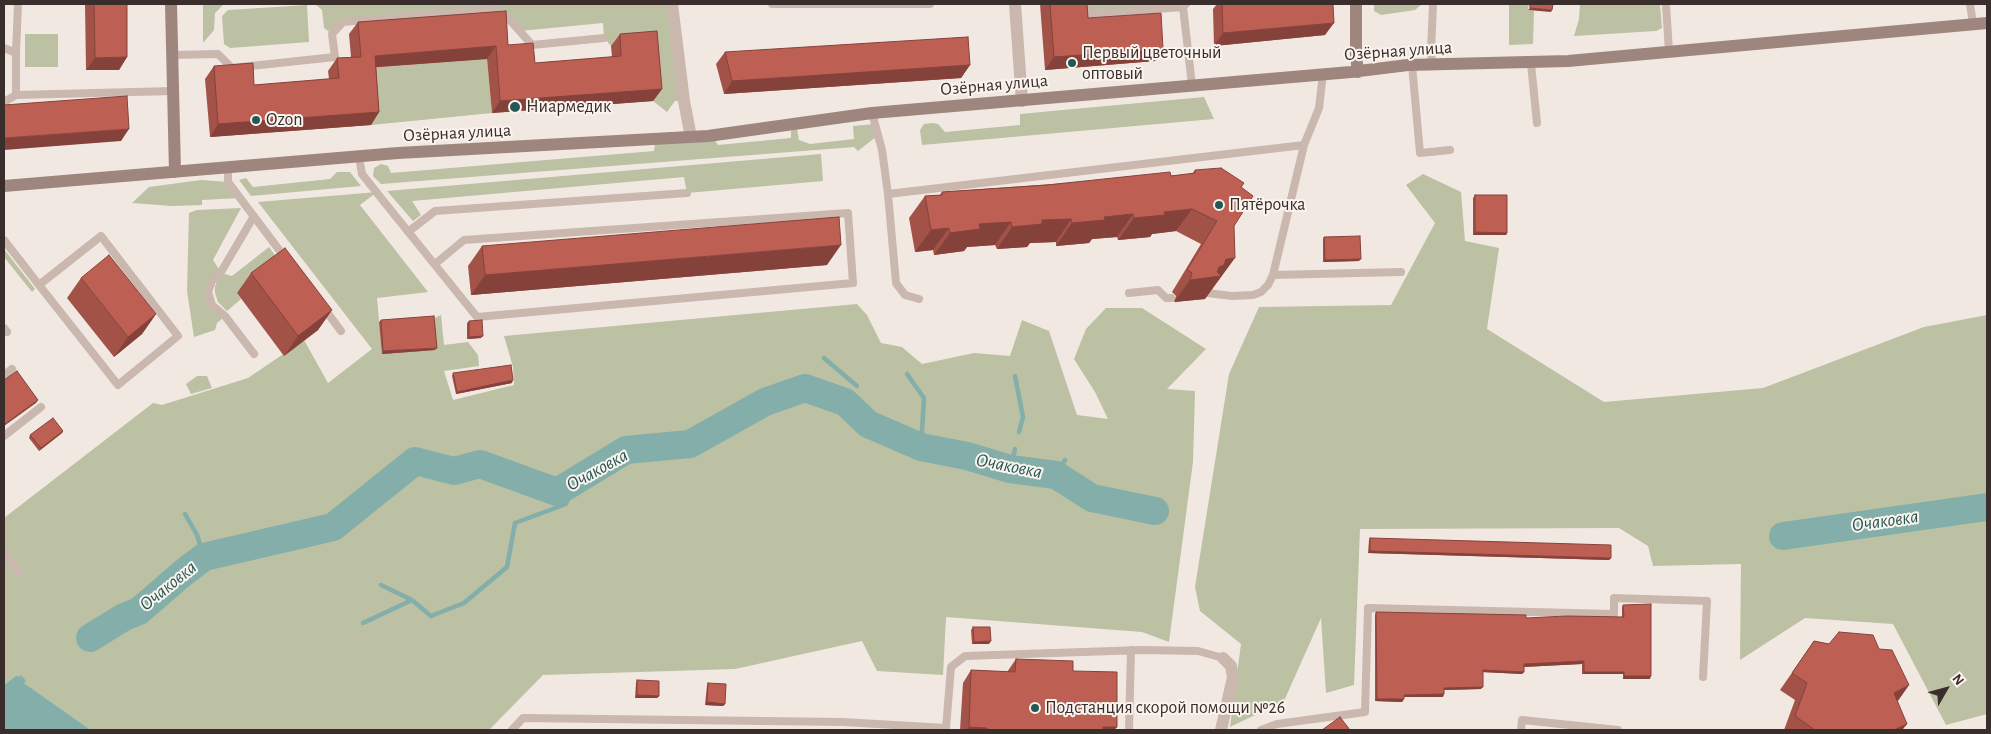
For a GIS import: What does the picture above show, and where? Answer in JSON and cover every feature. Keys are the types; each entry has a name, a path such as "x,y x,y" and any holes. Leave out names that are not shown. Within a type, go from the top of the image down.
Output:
{"street":[{"path":"171,4 175,172"},
{"path":"672,4 690,137"},
{"path":"1015,4 1022,100"},
{"path":"1356,4 1356,56 1358,72"},
{"name":"Озёрная улица","path":"4,186 358,156 690,137 872,113 1323,73 1358,72 1412,65 1531,64 1987,23"},
{"path":"1221,730 1233,677 1231,666 1223,658"}],"lane":[{"path":"16,95 18,4"},
{"path":"772,4 930,4"},
{"path":"1087,4 1088,14 1185,5 1192,85"},
{"path":"1432,64 1433,4"},
{"path":"1666,4 1669,52"},
{"path":"1970,4 1973,24"},
{"path":"172,55 218,54 232,68 335,57 332,34 343,22 490,9 502,13 509,19 532,45 604,38"},
{"path":"1432,27 1441,27"},
{"path":"4,48 16,53"},
{"path":"1531,64 1537,123"},
{"path":"1412,65 1420,152 1450,150"},
{"path":"1207,293 1232,296 1253,295 1261,292 1268,285 1273,275 1304,145 1319,108 1323,73"},
{"path":"4,102 16,95 173,90"},
{"path":"872,113 882,150 896,283 905,295 919,300"},
{"path":"888,194 1304,145"},
{"path":"358,156 362,174 477,317 853,282 848,213 464,240 435,264"},
{"path":"228,168 228,182 292,266"},
{"path":"408,232 434,211 687,193"},
{"path":"254,216 221,272 212,281 208,292 212,305 225,316 254,354"},
{"path":"4,240 39,285 118,385 178,336 101,236 39,285"},
{"path":"1273,275 1401,272"},
{"path":"1129,293 1158,290 1166,298 1171,298"},
{"path":"316,298 341,331"},
{"path":"4,375 12,369"},
{"path":"4,436 41,407"},
{"path":"4,551 19,573"},
{"path":"1261,730 1278,724 1365,712 1368,608 1614,614 1614,598 1706,601 1702,677"},
{"path":"1129,730 1131,650"},
{"path":"512,730 523,718 843,722 946,729 951,667 965,656 1131,650 1198,652 1223,658"},
{"path":"1521,730 1522,720 1618,730"}],"green space":[{"path":"203,4 224,4 215,13 214,30 203,43"},
{"path":"315,4 672,4 684,101 675,101 667,112 653,101 648,44 611,46 604,38 603,23 520,31 509,19 343,22 332,34 324,28 322,10"},
{"path":"1087,4 1186,4 1088,14"},
{"path":"1374,4 1422,4 1415,10 1381,15 1374,11"},
{"path":"1509,4 1529,4 1528,10 1534,11 1533,44 1509,45"},
{"path":"1580,4 1660,4 1662,28 1656,31 1574,36 1579,19"},
{"path":"307,5 309,42 230,48 224,44 222,16 228,10"},
{"path":"25,34 58,34 58,67 25,67"},
{"path":"487,59 492,113 371,125 366,68"},
{"path":"1204,97 1214,119 922,145 920,130 924,124 938,124 945,132 1020,125 1020,114"},
{"path":"874,124 877,136 858,151 854,147 381,184 373,176 374,168 381,164 388,166 391,173 654,151 655,143 714,139 718,145 791,138 791,131 797,129 799,140 810,144 854,139 853,126"},
{"path":"821,154 823,181 687,193 684,177 412,201 421,215 413,221 387,191"},
{"path":"337,172 350,172 361,186 251,196 239,180 246,178 253,187 330,179"},
{"path":"1423,174 1461,192 1465,241 1499,248 1487,329 1604,402 1763,388 1924,327 1987,315 1987,714 1946,725 1893,624 1805,618 1740,660 1741,564 1653,566 1648,546 1619,528 1360,529 1354,685 1326,693 1321,618 1284,701 1230,727 1241,644 1200,611 1195,587 1229,374 1259,307 1391,305 1435,223 1406,185"},
{"path":"201,180 228,182 240,198 202,200 202,205 172,206 132,203 149,187"},
{"path":"377,192 360,205 428,292 377,298 382,353 435,350 433,319 441,315 444,345 468,342 478,355 479,366 444,371 453,400 514,385 513,367 504,336 857,304 867,315 881,343 902,347 922,364 974,353 1010,356 1022,320 1049,331 1077,415 1108,419 1095,392 1074,359 1086,329 1106,308 1142,308 1206,349 1167,389 1195,391 1193,462 1169,642 1142,632 946,617 943,675 877,671 862,641 735,669 543,675 489,730 91,730 24,683 17,675 4,685 4,518 153,403 162,405 248,378 304,340 328,383 372,349 258,202"},
{"path":"241,208 213,260 221,272 212,281 212,305 225,316 217,323 215,330 194,337 187,291 189,213 197,210"},
{"path":"269,247 296,284 237,293 241,299 227,311 218,302 215,293 218,279 225,274 232,276"},
{"path":"4,249 35,289 32,292 4,257"},
{"path":"197,376 207,376 212,388 191,394 186,384"}],"water":[{"path":"17,675 19,677 21,675 26,681 24,683 91,730 4,730 4,685"}],"building":[{"path":"94,4 127,4 127,57 95,58"},
{"path":"1050,4 1087,4 1088,18 1161,13 1163,49 1054,57"},
{"path":"1222,4 1333,4 1334,23 1223,33"},
{"path":"1530,4 1553,4 1552,10 1530,8"},
{"path":"506,11 508,45 533,43 535,63 621,56 620,34 657,31 662,89 500,101 496,46 375,56 379,112 218,124 214,66 253,63 254,85 339,78 337,58 361,57 358,22"},
{"path":"968,37 970,65 732,81 725,52"},
{"path":"127,96 129,129 4,138 4,105"},
{"path":"1221,168 1244,183 1241,187 1253,196 1234,226 1235,258 1226,259 1224,265 1219,267 1217,272 1221,276 1190,280 1192,273 1187,270 1217,221 1192,209 1164,212 1165,215 1134,218 1133,214 1104,217 1105,220 1072,223 1071,219 1042,220 1042,224 1012,227 1011,222 979,224 980,229 950,233 949,228 931,230 925,196 942,195 942,192 1047,185 1170,172 1171,176 1195,173 1195,170"},
{"path":"1475,195 1507,195 1507,233 1475,232"},
{"path":"839,217 841,245 485,275 482,246"},
{"path":"1360,236 1361,259 1325,260 1324,237"},
{"path":"285,248 332,310 298,336 251,273"},
{"path":"109,255 156,314 128,337 81,278"},
{"path":"434,316 437,348 383,351 381,320"},
{"path":"482,320 483,336 469,337 469,321"},
{"path":"511,365 513,380 457,392 453,373"},
{"path":"17,371 38,400 5,424 4,380"},
{"path":"53,418 63,431 41,448 30,435"},
{"path":"1370,538 1611,545 1611,558 1370,551"},
{"path":"1651,604 1651,676 1624,676 1624,672 1584,672 1584,661 1524,664 1524,672 1483,670 1483,687 1444,688 1444,694 1404,695 1404,699 1377,699 1376,612 1526,615 1526,618 1567,616 1624,617 1623,605"},
{"path":"973,627 990,627 991,641 974,642"},
{"path":"1839,632 1873,635 1879,649 1892,650 1909,685 1894,693 1907,724 1894,730 1815,730 1795,716 1807,683 1792,673 1814,641 1829,644"},
{"name":"Подстанция скорой помощи №26","path":"1016,659 1073,661 1073,671 1117,672 1117,727 1103,727 1103,730 987,730 987,728 969,727 971,670 1015,672"},
{"path":"637,680 659,681 659,696 637,695"},
{"path":"708,683 726,684 725,704 707,702"},
{"path":"1340,717 1350,730 1322,730"}],"waterway":[{"path":"824,358 857,386"},
{"path":"907,374 924,398 921,447"},
{"path":"1015,376 1023,417 1019,432"},
{"name":"Очаковка","path":"90,638 124,617 139,611 204,557 333,527 415,461 454,471 480,464 557,492 626,450 690,444 765,402 805,388 845,402 868,424 921,447 967,456 1010,469 1056,475 1092,498 1155,511"},
{"path":"1010,469 1015,449"},
{"path":"1056,475 1065,460"},
{"path":"363,623 412,600 431,616 464,603 507,567 515,523 566,504 576,480"},
{"name":"Очаковка","path":"1783,536 1987,507"},
{"path":"185,514 197,535 204,557"},
{"path":"381,585 412,600"}],"place":[{"name":"Первый цветочный оптовый","path":"1072,63"},
{"name":"Ниармедик","path":"515,107"},
{"name":"Ozon","path":"256,120"},
{"name":"Пятёрочка","path":"1219,205"},
{"name":"Подстанция скорой помощи №26","path":"1035,708"}]}
